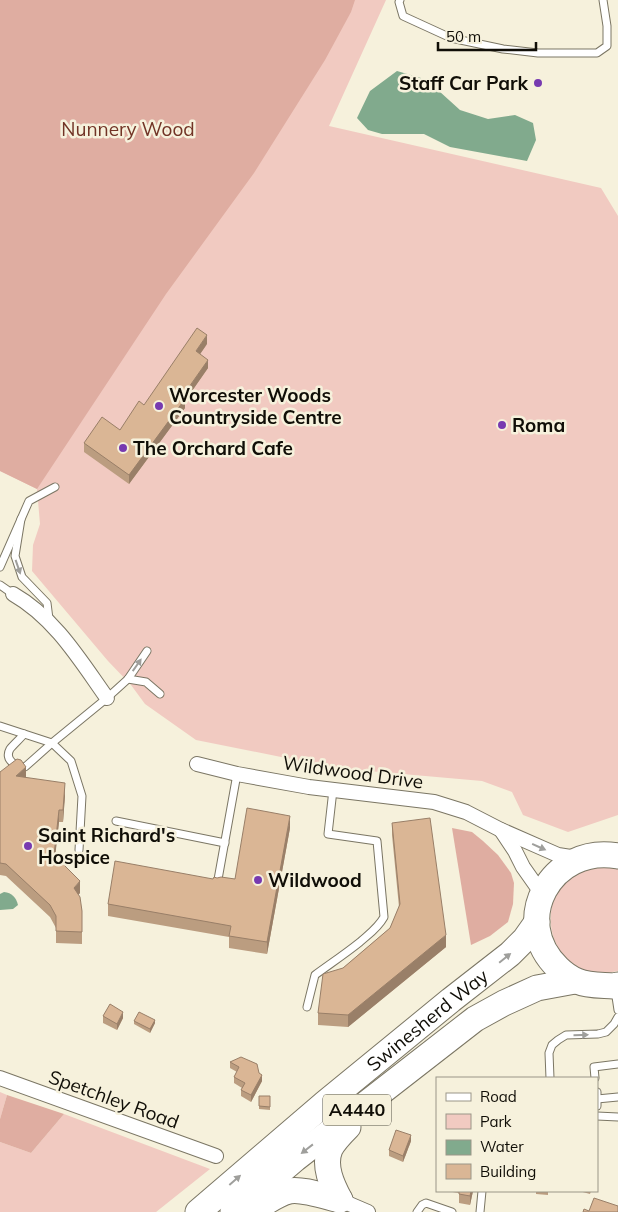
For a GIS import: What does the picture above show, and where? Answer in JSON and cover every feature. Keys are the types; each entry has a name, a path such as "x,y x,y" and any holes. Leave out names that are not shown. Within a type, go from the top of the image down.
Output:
{"highway":[{"path":"617,994 575,981 562,972 549,959 540,943 536,922 542,894 555,874 564,866 590,855 608,854 618,856"},
{"name":"Swinesherd Way","path":"198,1212 324,1104 510,954 525,939 536,922"},
{"name":"Swinesherd Way","path":"234,1212 295,1159 475,1019 504,1003 538,988 575,981"},
{"path":"340,1200 329,1173 327,1160 330,1148 352,1123 475,1019"},
{"path":"251,1212 274,1197 290,1190 340,1200"}],"street":[{"path":"13,594 50,622 107,698"},
{"name":"Wildwood Drive","path":"197,764 238,774 334,790 434,802 466,812 558,855 578,859"},
{"name":"Wildwood Drive","path":"501,830 542,894"},
{"name":"Spetchley Road","path":"0,1078 216,1156"},
{"path":"340,1200 368,1212"}],"lane":[{"path":"400,0 403,16 451,38 503,49 538,53 586,53 597,52 607,46 607,26 602,0"},
{"path":"0,567 29,502 55,487"},
{"path":"21,519 15,556 22,577 47,603 50,622"},
{"path":"0,585 13,594"},
{"path":"24,734 10,749 8,755 10,761 15,765 25,767 128,679 147,651"},
{"path":"128,679 146,682 160,694"},
{"path":"0,726 52,743 71,761 82,796 79,850"},
{"path":"217,884 238,774"},
{"path":"307,1007 315,975 370,934 379,926 384,917 377,841 328,834 334,790"},
{"path":"116,821 224,843"},
{"path":"550,1077 549,1053 552,1045 566,1035 606,1032 618,1018"},
{"path":"595,1077 594,1067 618,1064"},
{"path":"598,1099 618,1096"},
{"path":"598,1116 618,1117"},
{"path":"480,1212 482,1192"},
{"path":"417,1212 426,1203 452,1212"}],"green space":[{"path":"0,0 386,0 329,126 601,188 618,216 618,815 568,832 523,815 512,792 482,781 323,767 196,740 145,704 131,685 108,661 32,571 33,545 40,524 37,489 0,471"},
{"name":"Nunnery Wood","path":"0,0 355,0 351,12 325,60 254,173 166,294 37,489 0,471"},
{"path":"452,828 472,832 483,841 498,855 511,873 514,883 513,904 508,922 490,936 471,945"},
{"path":"590,867 618,868 618,971 598,973 578,967 567,959 558,948 553,935 551,922 552,908 556,895 570,878"},
{"path":"0,1092 7,1095 0,1119"},
{"path":"7,1095 64,1114 31,1153 0,1142 0,1119"},
{"path":"64,1114 210,1169 156,1212 0,1212 0,1142 31,1153"}],"water":[{"path":"397,71 421,78 460,110 488,119 515,115 533,123 536,140 527,161 450,147 424,134 382,134 368,130 357,118 370,91"},
{"path":"4,892 11,894 16,900 18,905 13,909 0,910 0,894"}],"building":[{"path":"197,328 207,335 196,351 208,360 182,397 185,399 129,475 84,443 102,417 120,430 139,401 144,405"},
{"name":"Saint Richard's Hospice","path":"17,759 21,760 26,767 16,776 65,783 63,810 59,810 54,855 80,881 74,888 80,897 82,932 56,931 56,916 50,905 6,864 0,863 0,772"},
{"name":"Wildwood","path":"247,808 290,816 267,942 229,936 231,926 108,904 115,861 213,879 214,877 221,877 235,879"},
{"path":"430,818 446,935 348,1015 318,1013 323,974 343,968 390,928 400,904 392,823"},
{"path":"110,1004 123,1012 117,1024 103,1016"},
{"path":"139,1012 155,1020 150,1029 134,1021"},
{"path":"241,1057 257,1064 259,1073 262,1075 251,1095 241,1090 245,1083 234,1077 239,1067 230,1062"},
{"path":"259,1096 270,1096 270,1107 259,1106"},
{"path":"396,1130 411,1135 403,1156 389,1150"},
{"path":"459,1192 471,1192 470,1196 459,1194"},
{"path":"594,1198 618,1206 618,1212 583,1212 584,1209 589,1211"}],"place":[{"name":"Staff Car Park","path":"538,83"},
{"name":"Worcester Woods Countryside Centre","path":"159,406"},
{"name":"Roma","path":"502,425"},
{"name":"The Orchard Cafe","path":"123,448"},
{"name":"Saint Richard's Hospice","path":"28,846"},
{"name":"Wildwood","path":"258,880"}]}
